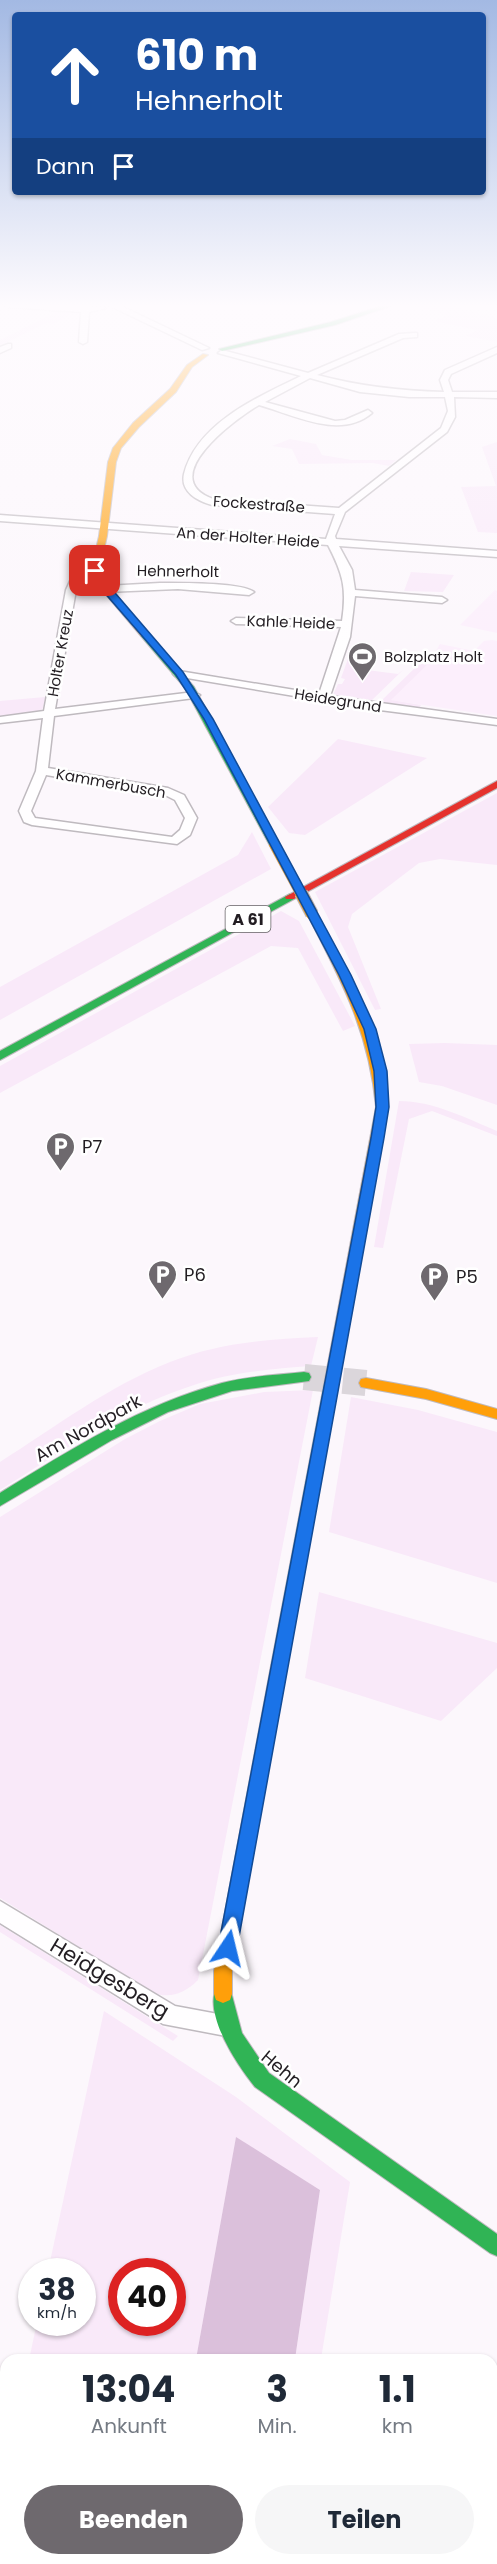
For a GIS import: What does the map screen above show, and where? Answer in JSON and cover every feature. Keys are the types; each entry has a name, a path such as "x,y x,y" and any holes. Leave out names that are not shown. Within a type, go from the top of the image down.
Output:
{"main road":[{"path":"136,425 117,448 112,462 104,527 95,571 106,589 179,674 194,695"},
{"name":"Hehn","path":"194,695 345,975 370,1029 381,1071 382,1107 224,1971 222,1998 226,2025 246,2062 262,2080 497,2246"},
{"path":"368,838 497,769"},
{"name":"A 61","path":"0,1056 497,784"},
{"name":"A 61","path":"278,886 309,870"},
{"name":"Am Nordpark","path":"0,1500 115,1430 172,1404 223,1387 304,1377"},
{"path":"366,1383 426,1394 497,1414"}],"street":[{"name":"Fockestraße","path":"225,425 200,447 192,460 188,483 200,499 212,502 341,511"},
{"path":"332,543 330,536 341,511 448,425"},
{"name":"An der Holter Heide","path":"0,518 497,554"},
{"name":"Kahle Heide","path":"323,698 340,657 351,593 347,570 332,543"},
{"name":"Holter Kreuz","path":"42,771 49,713 71,590 76,579 95,571"},
{"name":"Hehnerholt","path":"106,589 141,585 224,588 249,592"},
{"name":"Kahle Heide","path":"351,593 442,600"},
{"name":"Kahle Heide","path":"236,621 345,624"},
{"name":"Heidegrund","path":"179,674 497,723"},
{"name":"Holter Kreuz","path":"0,720 194,695"},
{"name":"Kammerbusch","path":"42,771 168,792 180,798 191,818 189,826 182,838 173,841 32,821 28,819 26,811 42,771"},
{"name":"Heidgesberg","path":"0,1911 171,2016 226,2025"}],"shaded area":[{"path":"290,439 316,444 322,455 352,460 396,460 389,466 373,463 299,464 292,449 272,446"},
{"path":"497,442 497,533 478,532 461,487 496,486 482,447"},
{"path":"411,572 454,575 443,592 404,591"},
{"path":"495,590 497,591 497,633 460,625"},
{"path":"484,641 497,641 497,716 390,700 428,664 440,644 474,651"},
{"name":"Bolzplatz Holt","path":"349,656 363,658 359,669 398,674 403,670 371,701 333,695 338,684 342,684 345,679 341,678"},
{"path":"420,663 428,664 391,700 421,705 419,708 380,702"},
{"path":"45,697 43,708 37,713 0,717 0,701"},
{"path":"338,739 427,758 305,835 289,833 268,807"},
{"path":"497,793 497,865 440,859 419,863 352,914 348,927 381,1009 375,1010 315,892"},
{"path":"252,832 271,869 0,1020 0,987 238,855"},
{"path":"281,911 299,921 355,1026 343,1031 298,948 271,946 0,1093 0,1066"},
{"path":"409,1044 497,1045 497,1105 442,1086 419,1082"},
{"path":"399,1101 424,1104 449,1111 497,1131 497,1136 432,1111 409,1119 383,1248 374,1247"},
{"path":"318,1337 311,1366 237,1374 168,1394 118,1418 0,1490 0,1462 83,1408 147,1372 170,1362 224,1346"},
{"path":"313,1390 198,1980 177,1994 160,1995 153,1993 0,1898 0,1517 125,1439 200,1404 264,1392"},
{"path":"351,1397 418,1410 497,1432 497,1583 329,1532"},
{"path":"319,1592 497,1643 497,1668 441,1721 305,1678"},
{"path":"0,1925 178,2036 173,2041 0,1932"},
{"path":"104,2011 236,2097 350,2182 322,2354 296,2354 320,2190 236,2138 197,2354 30,2354 34,2336 96,2336 96,2258 51,2258"},
{"path":"236,2137 320,2190 296,2354 197,2354"}],"tunnel":[{"path":"304,1377 366,1383"}],"traffic: fast":[{"path":"144,634 189,687 274,844"},
{"path":"0,1056 290,897"},
{"path":"0,1500 80,1451 163,1408 222,1388 252,1382 304,1377"},
{"path":"279,1666 331,1385"},
{"path":"223,1994 230,2029 247,2060 262,2080 497,2246"}],"traffic: slow":[{"path":"136,425 117,448 112,462 103,536 95,571 106,589 144,634"},
{"path":"274,844 312,914"},
{"path":"312,914 348,984 367,1030 379,1079 382,1107 331,1385"},
{"path":"366,1383 426,1394 497,1414"},
{"path":"223,1994 223,1971 279,1666"}],"traffic: jam":[{"path":"290,897 497,784"}],"place":[{"name":"Bolzplatz Holt","path":"363,682"},
{"name":"P7","path":"61,1172"},
{"name":"P6","path":"163,1300"},
{"name":"P5","path":"435,1302"}],"route":[{"path":"95,571 106,589 189,687 208,719 345,975 370,1029 381,1071 382,1107 378,1138 332,1374 228,1948"}]}
